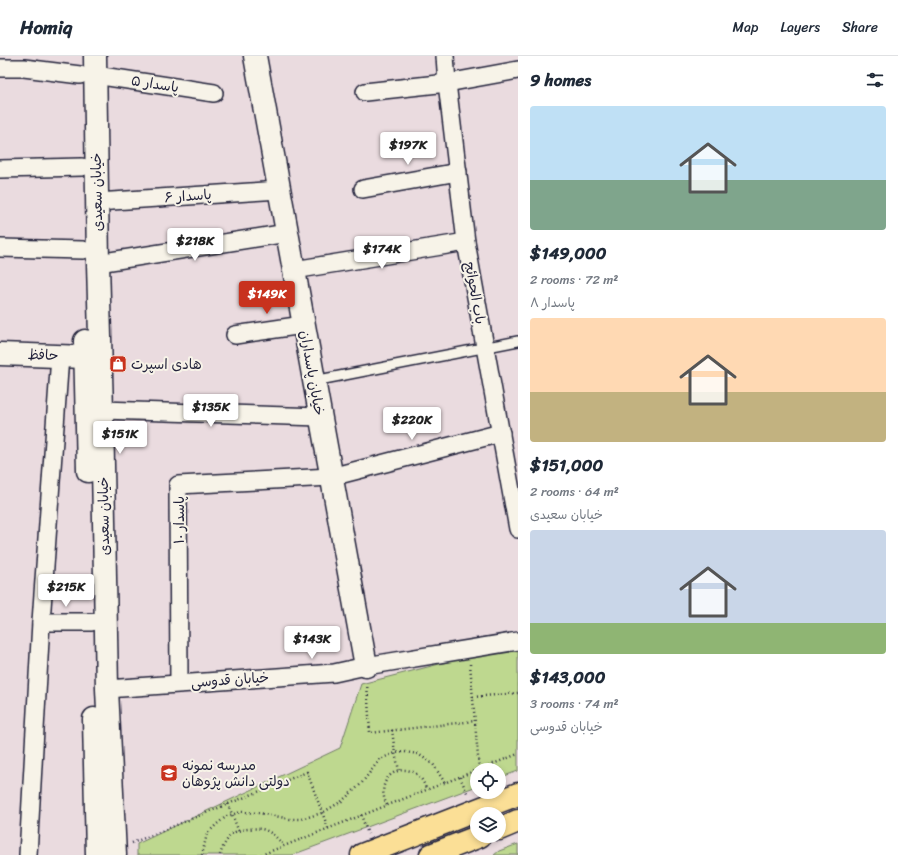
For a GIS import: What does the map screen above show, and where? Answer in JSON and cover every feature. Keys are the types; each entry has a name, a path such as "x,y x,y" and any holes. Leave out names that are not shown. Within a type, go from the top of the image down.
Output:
{"main road":[{"name":"خیابان پاسداران","path":"255,56 366,666"},
{"name":"خیابان سعیدی","path":"88,65 82,166 102,410 100,689 109,853"},
{"name":"خیابان سعیدی","path":"88,65 97,202 90,257 85,357 92,622 100,689"},
{"name":"حافظ","path":"0,354 85,357"},
{"path":"362,855 518,794"},
{"path":"506,826 518,821"},
{"path":"431,855 473,843"}],"street":[{"name":"باب الحوائج","path":"445,56 466,242 518,529"},
{"name":"پاسدار ۵","path":"0,68 24,62 88,65 214,93"},
{"path":"365,92 447,83 518,70"},
{"path":"0,169 82,166"},
{"path":"363,189 458,172"},
{"name":"پاسدار ۶","path":"97,202 279,190"},
{"path":"0,248 90,257 287,233"},
{"path":"294,270 466,242"},
{"path":"235,335 303,324"},
{"path":"28,855 41,622 60,356"},
{"path":"102,410 320,417"},
{"path":"331,477 501,433"},
{"name":"پاسدار ۱۰","path":"179,684 178,485 331,477"},
{"path":"41,622 92,622"},
{"name":"خیابان قدوسی","path":"100,689 334,673 366,666 518,641"}],"lane":[{"path":"314,381 518,342"}],"path":[{"path":"468,649 478,763"},
{"path":"366,666 370,732 475,721"},
{"path":"473,697 518,693"},
{"path":"392,730 399,770"},
{"path":"202,855 207,834 217,824 232,815 241,812 301,819 322,813 342,800 361,784 380,759 395,753 405,752 418,754 433,764 445,783"},
{"path":"496,763 518,754"},
{"path":"387,805 382,791 384,784 392,773 399,770 406,769 420,776 426,789"},
{"path":"109,853 307,772 328,828"},
{"path":"261,855 426,789 470,773"},
{"path":"228,804 239,832"},
{"path":"220,855 223,846 233,833 249,828 263,829 275,836 284,846"}],"green space":[{"path":"518,644 518,771 506,775 506,763 470,763 470,789 292,855 137,855 137,844 340,748 361,684"},
{"path":"518,844 518,855 494,855 499,851"}],"place":[{"name":"هادی اسپرت","path":"118,364"},
{"name":"مدرسه نمونه دولتی دانش پژوهان","path":"169,773"}]}
